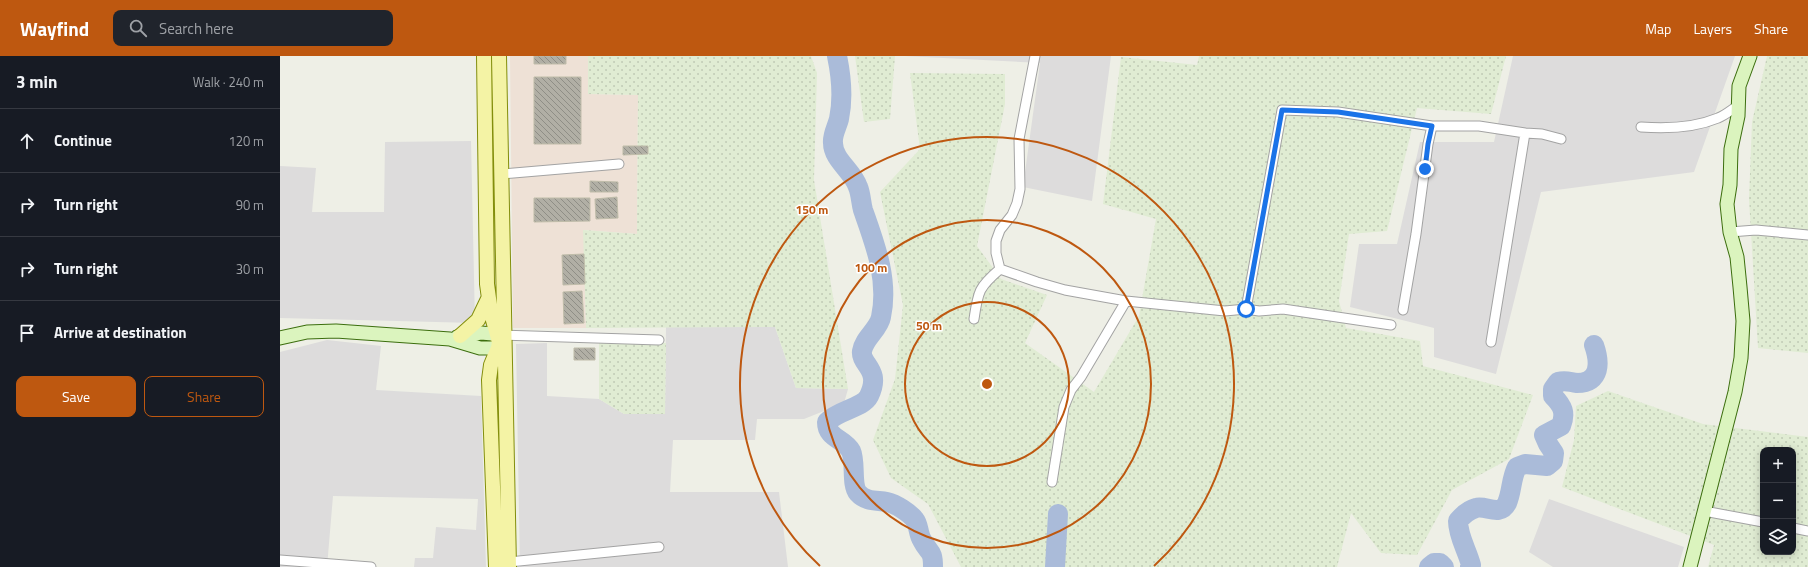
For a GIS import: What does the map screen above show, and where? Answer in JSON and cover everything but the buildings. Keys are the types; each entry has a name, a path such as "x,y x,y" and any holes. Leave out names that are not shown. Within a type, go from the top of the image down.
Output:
{"main road":[{"path":"484,56 487,284 488,299 501,341 489,372 490,408 505,565"},
{"path":"499,56 501,341 505,407 505,565"},
{"path":"455,338 478,320 488,299"},
{"path":"490,408 505,407"}],"street":[{"path":"1000,269 996,253 996,241 1000,230 1012,215 1017,203 1020,189 1019,139 1036,56"},
{"path":"1690,567 1733,398 1741,358 1743,321 1740,287 1737,257 1730,232 1727,204 1730,185 1730,167 1739,105 1739,86 1750,56"},
{"path":"1641,127 1659,129 1704,123 1720,118 1739,105"},
{"path":"1246,309 1282,110 1338,112 1432,126 1480,126 1542,134 1561,139"},
{"path":"1403,310 1411,269 1428,144 1432,126"},
{"path":"1491,342 1525,133"},
{"path":"501,174 619,164"},
{"path":"1730,232 1756,230 1808,235"},
{"path":"1000,269 1065,290 1126,301 1225,311 1246,309 1259,311 1283,309 1391,325"},
{"path":"974,319 980,289 986,281 1000,269"},
{"path":"1052,482 1064,407 1071,390 1081,377 1126,301"},
{"path":"280,338 307,332 336,331 455,338 476,333 501,341 659,340"},
{"path":"1704,511 1760,521"},
{"path":"1796,528 1808,530"},
{"path":"505,565 659,547"},
{"path":"280,560 371,567"}],"shaded area":[{"path":"510,56 588,56 588,94 638,95 637,234 584,230 586,328 513,328"},
{"path":"904,56 1111,56 1092,201 1023,187 1040,63"},
{"path":"1513,56 1735,56 1694,172 1541,192 1496,374 1434,357 1434,328 1350,307 1359,244 1397,244 1420,142 1494,142"},
{"path":"471,141 475,323 280,318 280,166 316,168 312,212 384,212 385,142"},
{"path":"666,327 775,327 796,388 848,389 844,403 804,419 757,419 755,440 673,440 670,492 779,492 788,567 520,567 516,344 547,343 547,396 599,399 624,414 665,414"},
{"path":"327,340 381,346 376,390 481,396 486,567 414,567 415,558 433,558 436,527 476,530 478,499 333,496 327,567 280,567 280,352"},
{"path":"1549,499 1684,547 1678,567 1553,567 1529,552"}],"green space":[{"path":"588,56 811,56 817,73 814,180 848,389 796,388 775,327 586,328 583,230 637,234 638,95 588,94"},
{"path":"855,56 895,56 890,119 864,122"},
{"path":"1199,56 1506,56 1491,114 1417,108 1387,231 1349,234 1339,301 1346,328 1420,341 1423,366 1533,395 1509,459 1452,490 1417,555 1381,553 1351,513 1337,567 961,567 928,504 891,478 873,440 895,379 903,305 880,192 920,149 910,73 1005,74 1005,104 977,246 1001,279 1047,295 1025,343 1094,392 1139,316 1156,219 1103,204 1121,57 1197,65"},
{"path":"1767,56 1808,56 1808,353 1758,348 1749,199 1752,122"},
{"path":"599,343 666,343 665,414 624,414 599,399"},
{"path":"1608,391 1703,424 1808,437 1808,567 1708,567 1714,545 1562,487 1574,440 1576,406"}],"waterway":[{"path":"837,56 840,71 841,104 839,119 833,137 834,149 836,155 852,176 859,190 863,210 880,262 883,303 880,321 863,346 862,351 862,356 870,369 873,380 869,396 866,400 856,406 832,418 827,422 828,428 830,432 844,443 851,451 855,485 858,493 864,498 887,502 894,505 913,517 917,524 921,538 931,554 933,567"},
{"path":"1470,567 1471,565 1458,527 1458,521 1466,513 1476,508 1480,507 1497,510 1504,507 1509,499 1517,467 1525,464 1547,466 1553,461 1554,453 1544,435 1561,426 1563,421 1563,410 1553,396 1553,389 1558,382 1585,382 1595,375 1598,364 1594,345"},
{"path":"1055,567 1058,514"},
{"path":"1429,567 1434,563 1440,563 1444,567"}],"route":[{"path":"1246,309 1258,251 1282,110 1338,112 1432,126 1425,169"}]}
